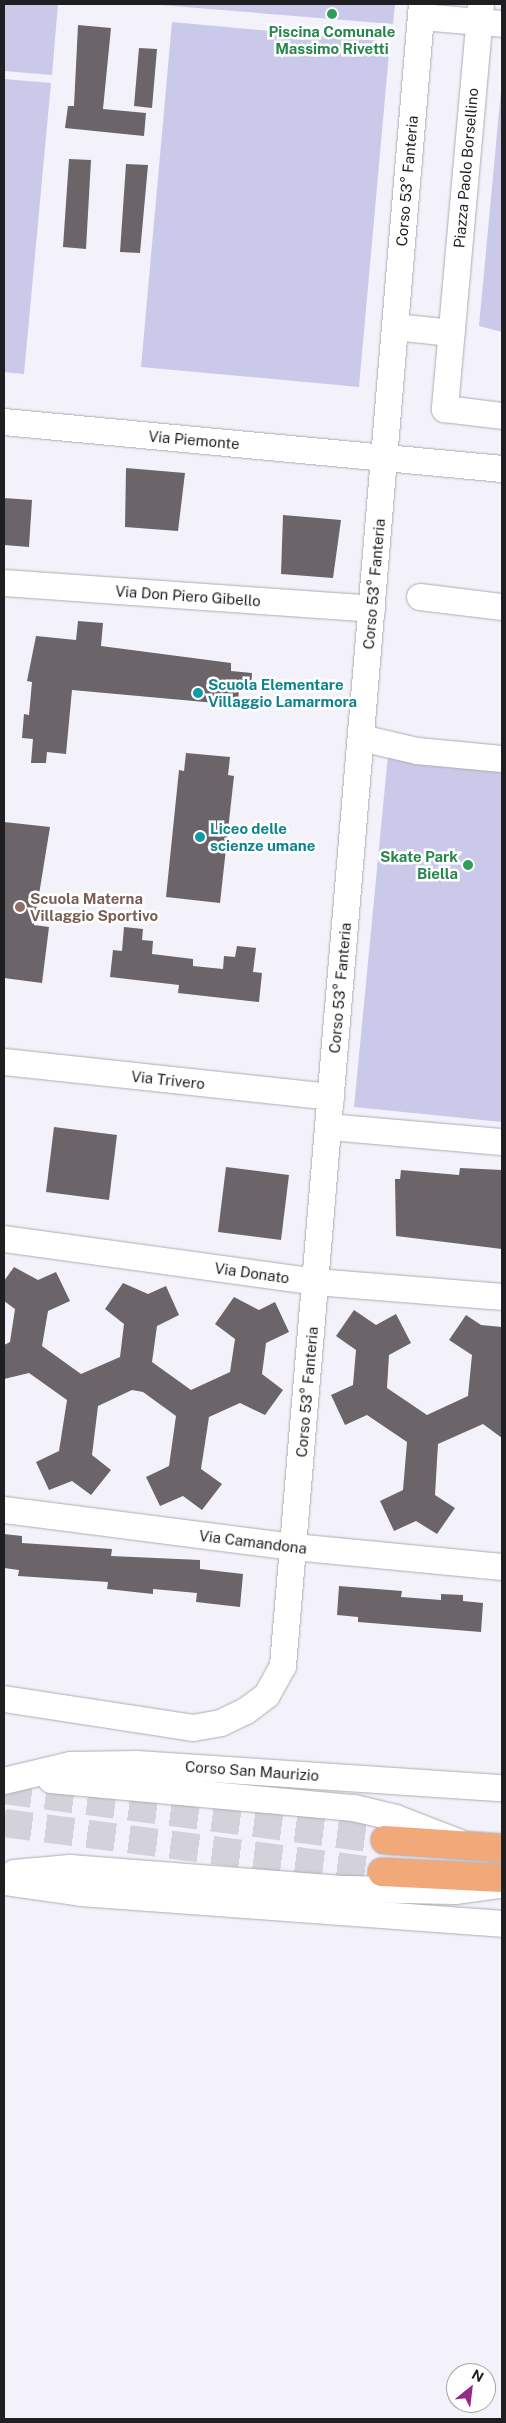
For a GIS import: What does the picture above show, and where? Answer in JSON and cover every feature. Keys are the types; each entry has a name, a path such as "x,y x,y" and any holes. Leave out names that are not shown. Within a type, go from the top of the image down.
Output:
{"highway":[{"path":"465,1846 502,1831"},
{"path":"385,1840 502,1848"},
{"path":"382,1872 502,1878"}],"street":[{"path":"422,10 488,16"},
{"name":"Corso 53° Fanteria","path":"4,1699 193,1728 221,1723 246,1710 267,1695 283,1666 422,10"},
{"name":"Piazza Paolo Borsellino","path":"488,16 445,409 502,416"},
{"path":"395,327 452,333"},
{"name":"Via Piemonte","path":"4,422 502,469"},
{"name":"Via Don Piero Gibello","path":"4,582 372,609"},
{"path":"420,598 502,607"},
{"path":"361,738 417,751 502,759"},
{"name":"Via Trivero","path":"4,1062 331,1097"},
{"path":"329,1127 502,1142"},
{"name":"Via Donato","path":"4,1239 316,1282 502,1297"},
{"name":"Via Camandona","path":"4,1510 294,1547 502,1567"},
{"name":"Corso San Maurizio","path":"12,1779 71,1765 137,1764 502,1788"},
{"path":"12,1779 354,1808 396,1818 465,1846"},
{"path":"4,1874 70,1868 375,1889 455,1891 502,1884"},
{"path":"4,1882 157,1900 502,1924"}],"shaded area":[{"path":"4,4 58,4 52,75 4,71"},
{"name":"Piscina Comunale Massimo Rivetti","path":"148,4 395,4 393,24"},
{"path":"172,22 390,42 359,387 141,367"},
{"path":"4,79 51,83 24,374 4,372"},
{"path":"502,80 502,332 479,326"},
{"path":"388,755 502,767 502,1122 354,1107"}],"building":[{"path":"78,25 111,28 103,109 146,113 144,136 65,128 68,106 74,106"},
{"path":"139,48 157,49 152,108 134,106"},
{"path":"69,159 91,160 86,249 63,247"},
{"path":"126,164 148,165 140,253 120,252"},
{"path":"126,468 185,473 178,531 125,527"},
{"path":"4,498 32,500 29,547 4,545"},
{"path":"283,515 341,520 333,578 281,574"},
{"name":"Scuola Elementare Villaggio Lamarmora","path":"78,621 103,623 101,646 231,663 231,671 252,673 251,688 239,687 238,705 72,690 66,754 47,752 46,763 31,763 33,739 22,738 24,714 29,715 32,682 27,681 36,636 76,640"},
{"path":"186,753 230,757 228,775 234,776 220,903 166,897 179,770 184,771"},
{"name":"Scuola Materna Villaggio Sportivo","path":"4,822 50,827 34,925 49,927 42,983 4,978"},
{"path":"124,927 143,929 142,940 153,941 152,954 193,959 193,966 223,969 224,956 235,957 237,946 256,948 253,972 262,973 259,1002 178,993 179,985 110,977 113,950 122,951"},
{"path":"54,1127 117,1135 109,1200 46,1192"},
{"path":"226,1167 289,1175 281,1240 218,1232"},
{"path":"460,1168 502,1170 502,1249 396,1236 395,1179 400,1179 401,1170 459,1175"},
{"path":"14,1267 38,1280 56,1272 70,1301 48,1311 42,1346 81,1374 120,1357 124,1324 105,1309 123,1283 148,1294 166,1286 179,1315 157,1326 152,1362 191,1390 230,1372 235,1339 215,1324 234,1297 259,1310 275,1302 289,1332 266,1343 262,1374 283,1390 265,1415 240,1403 209,1417 201,1469 222,1484 202,1510 183,1496 160,1506 146,1477 169,1466 176,1416 143,1392 132,1390 98,1406 92,1455 111,1470 91,1495 72,1481 49,1490 36,1462 59,1451 67,1400 29,1373 4,1379 4,1345 10,1342 15,1309 4,1301 4,1281"},
{"path":"354,1310 376,1325 396,1314 411,1343 389,1355 387,1388 427,1415 468,1396 472,1355 449,1340 466,1315 481,1325 502,1327 502,1438 483,1424 438,1444 435,1495 455,1508 437,1534 416,1521 394,1531 380,1501 403,1490 407,1442 367,1415 345,1425 331,1395 353,1385 356,1350 336,1336"},
{"path":"4,1534 22,1536 22,1543 112,1549 111,1556 200,1560 200,1569 243,1574 240,1607 196,1602 197,1593 153,1589 153,1594 107,1589 108,1582 18,1576 19,1570 4,1568"},
{"path":"339,1586 402,1591 401,1597 441,1600 441,1594 463,1595 463,1601 483,1603 481,1632 358,1622 358,1617 337,1615"}],"tunnel":[{"path":"4,1790 385,1840"},
{"path":"4,1823 382,1872"}],"place":[{"name":"Piscina Comunale Massimo Rivetti","path":"332,14"},
{"name":"Scuola Elementare Villaggio Lamarmora","path":"198,693"},
{"name":"Liceo delle scienze umane","path":"200,837"},
{"name":"Skate Park Biella","path":"468,865"},
{"name":"Scuola Materna Villaggio Sportivo","path":"20,907"}]}
